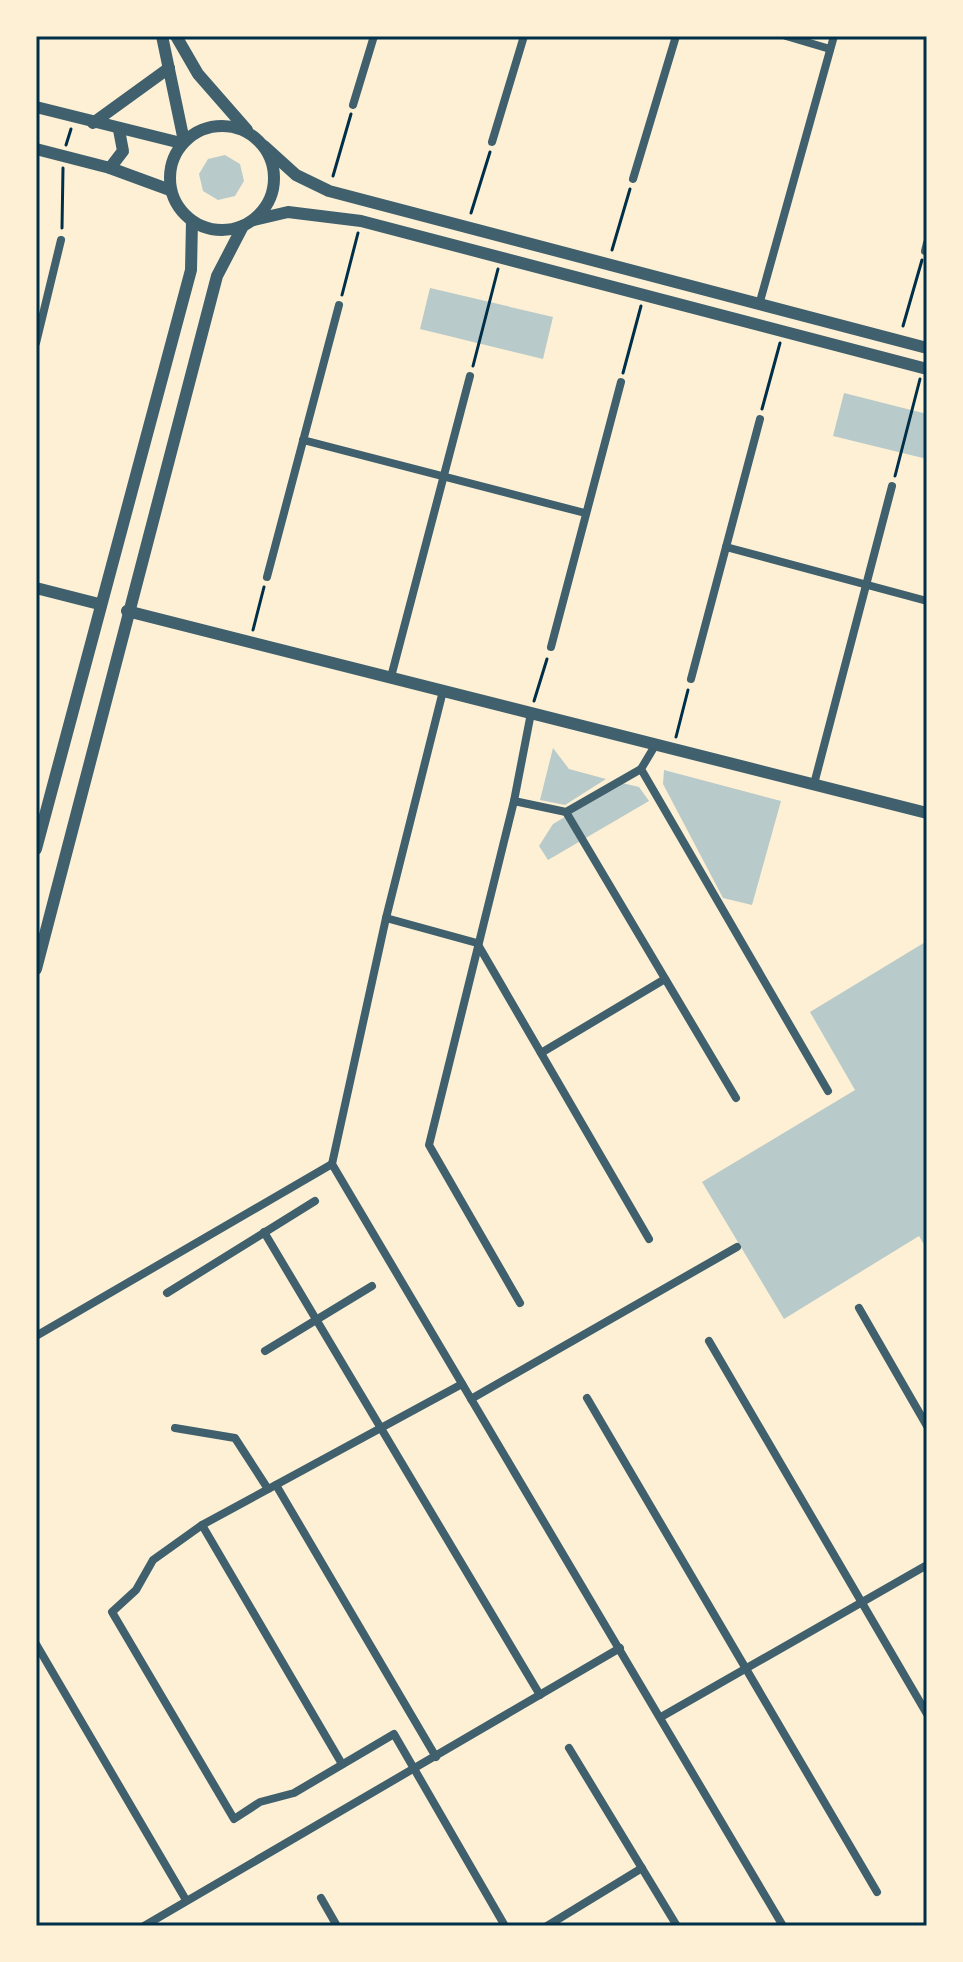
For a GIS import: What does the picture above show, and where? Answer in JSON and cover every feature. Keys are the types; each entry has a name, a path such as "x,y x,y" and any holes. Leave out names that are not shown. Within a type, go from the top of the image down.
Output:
{"street":[{"path":"162,36 183,142"},
{"path":"176,36 198,74 249,132 296,175 329,191 927,348"},
{"path":"353,105 374,36"},
{"path":"492,142 524,36"},
{"path":"633,179 676,36"},
{"path":"786,36 830,49"},
{"path":"759,305 834,36"},
{"path":"93,123 169,68"},
{"path":"36,107 119,130 183,142"},
{"path":"249,132 232,126 213,125 196,131 183,142 170,169 170,190 179,209 192,221 208,229 226,230 288,212 361,221 925,368"},
{"path":"110,168 123,151 119,130"},
{"path":"36,969 127,611 217,276 248,223 267,205 274,186 273,165 264,146"},
{"path":"36,149 110,168 170,190"},
{"path":"36,849 99,604 191,270 192,221"},
{"path":"36,343 61,240"},
{"path":"267,577 339,305"},
{"path":"391,677 470,376"},
{"path":"551,647 621,382"},
{"path":"691,679 760,419"},
{"path":"303,440 585,513"},
{"path":"814,784 892,486"},
{"path":"726,547 927,601"},
{"path":"36,588 99,604"},
{"path":"127,611 927,813"},
{"path":"443,691 386,918 332,1164 783,1926"},
{"path":"520,1303 429,1145 514,801 531,713"},
{"path":"514,801 566,812 641,769 656,744"},
{"path":"641,769 828,1091"},
{"path":"566,812 736,1098"},
{"path":"386,918 477,943 649,1239"},
{"path":"541,1053 665,979"},
{"path":"36,1336 332,1164"},
{"path":"167,1293 315,1201"},
{"path":"264,1232 540,1695"},
{"path":"471,1399 737,1247"},
{"path":"265,1351 372,1286"},
{"path":"859,1308 927,1426"},
{"path":"709,1341 927,1714"},
{"path":"462,1384 202,1525 153,1560 136,1590 112,1612 234,1819 260,1802 294,1793 394,1734 505,1926"},
{"path":"587,1398 877,1892"},
{"path":"175,1428 235,1438 272,1487 436,1757"},
{"path":"202,1525 342,1764"},
{"path":"661,1717 927,1565"},
{"path":"36,1644 186,1900"},
{"path":"144,1926 620,1648"},
{"path":"569,1748 677,1926"},
{"path":"547,1926 642,1868"},
{"path":"321,1898 337,1926"}],"path":[{"path":"329,191 353,105"},
{"path":"61,240 63,156 74,118"},
{"path":"467,229 492,142"},
{"path":"608,266 633,179"},
{"path":"339,305 361,221"},
{"path":"899,341 926,247"},
{"path":"470,376 501,258"},
{"path":"621,382 644,295"},
{"path":"760,419 783,331"},
{"path":"892,486 925,368"},
{"path":"250,642 267,577"},
{"path":"531,713 551,647"},
{"path":"673,749 691,679"}],"shaded area":[{"path":"225,155 240,164 244,181 235,196 218,200 203,191 199,174 208,159"},
{"path":"430,288 553,317 543,359 420,329"},
{"path":"844,393 927,414 927,459 833,436"},
{"path":"553,748 569,769 606,779 565,805 540,800"},
{"path":"664,770 781,801 752,905 723,898 663,784"},
{"path":"622,783 639,787 649,801 548,860 539,846 553,824"},
{"path":"927,941 927,1250 919,1236 784,1319 702,1182 855,1090 810,1012"}]}
